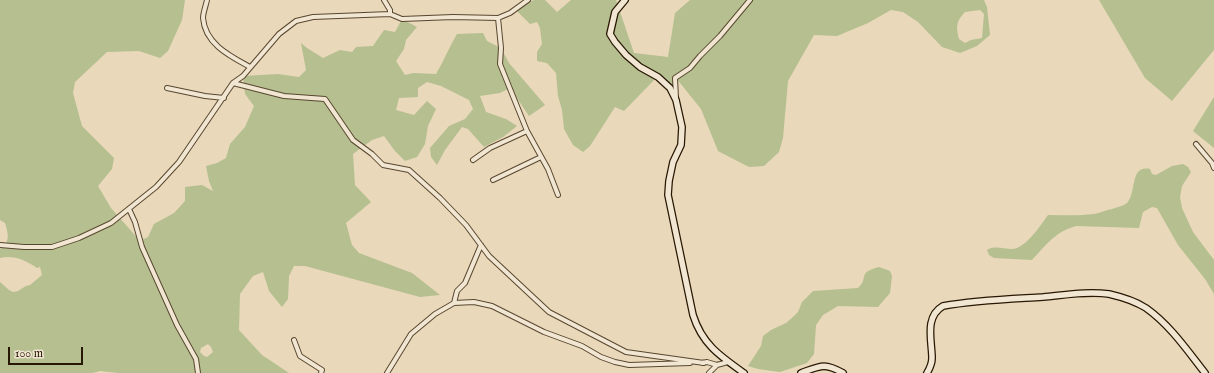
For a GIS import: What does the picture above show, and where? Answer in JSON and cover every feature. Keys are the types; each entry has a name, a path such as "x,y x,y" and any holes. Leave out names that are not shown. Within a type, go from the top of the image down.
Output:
{"street":[{"path":"207,0 203,17 206,32 219,49 250,67"},
{"path":"384,0 390,10 390,14"},
{"path":"0,245 52,247 79,238 111,222 129,209 143,196 156,187 179,162 233,83 243,76 279,34 296,21 313,17 390,14 402,19 453,17 498,18 510,13 528,0"},
{"path":"625,0 615,12 610,34 626,55 640,67 658,77 670,88 676,100"},
{"path":"744,373 728,362 709,345 696,326 692,315 668,195 673,162 681,144 682,127 676,100 676,78 690,68 720,36 750,0"},
{"path":"498,18 501,48 500,64 527,131 548,169 558,195"},
{"path":"233,83 284,96 325,99 353,140 372,154 383,165 409,170 440,198 466,226 489,256 549,312 626,352 704,364"},
{"path":"167,88 224,98"},
{"path":"473,160 490,148 527,131"},
{"path":"1196,144 1212,163 1214,168"},
{"path":"493,180 541,157"},
{"path":"129,209 135,222 142,247 177,325 196,359 198,373"},
{"path":"454,304 457,291 465,283 481,245"},
{"path":"928,373 932,359 930,325 935,313 943,306 1005,299 1092,293 1109,294 1135,302 1146,308 1163,322 1174,334 1205,373"},
{"path":"387,373 411,334 435,314 454,304 474,302 492,306 544,332 582,346 601,357 629,365 663,363 704,364 707,362 716,365 728,362"},
{"path":"294,340 300,356 322,370 322,373"},
{"path":"709,373 716,365"},
{"path":"801,373 824,365 832,367 843,373"}],"green space":[{"path":"0,0 185,0 182,20 168,51 160,58 139,51 107,52 75,82 73,93 82,126 114,158 112,169 98,186 111,208 140,241 148,237 154,224 174,213 185,201 185,187 202,185 213,191 206,166 217,163 226,158 230,144 245,127 254,106 245,94 243,76 278,74 299,77 306,70 301,43 323,58 340,50 352,52 356,47 373,46 384,30 395,32 402,19 417,27 406,40 404,49 396,61 405,75 413,73 436,74 457,34 483,33 487,41 501,48 509,63 545,105 529,116 510,88 500,93 480,96 486,112 506,119 517,126 503,137 484,147 468,129 462,127 445,150 437,165 431,157 430,148 449,126 465,119 473,109 469,100 441,86 427,82 418,88 418,97 399,98 396,110 414,115 427,101 436,109 428,126 425,144 417,157 405,161 395,151 384,136 372,140 353,154 355,185 371,202 346,223 352,245 359,253 412,273 440,295 420,297 305,266 294,266 289,276 288,299 282,307 269,291 263,272 253,276 240,294 239,330 262,355 289,373 118,373 100,371 93,373 0,373 0,282 13,292 30,285 42,275 40,267 37,268 15,258 0,258 0,249 6,244 8,238 5,223 0,220","holes":["208,344 213,352 207,357 200,352 201,348"]},
{"path":"534,0 545,0 557,12 571,0 616,0 634,53 668,57 675,13 690,0 984,0 987,7 990,35 977,46 960,53 942,47 918,22 903,12 891,10 868,23 837,36 814,35 788,81 783,138 779,152 764,166 749,167 718,151 701,109 676,78 676,100 670,88 657,77 624,111 615,107 590,146 583,152 573,145 564,129 562,110 558,96 556,73 547,63 537,61 537,52 542,44 540,28 537,22 530,24 515,9","holes":["980,10 984,14 982,38 965,43 959,39 957,31 958,24 965,12"]},
{"path":"1099,0 1214,0 1214,50 1172,101 1145,78"},
{"path":"1214,97 1214,148 1193,131"},
{"path":"1183,164 1188,167 1191,172 1182,186 1180,197 1182,208 1193,232 1214,260 1214,294 1205,279 1178,245 1157,208 1152,207 1143,212 1139,228 1076,226 1057,235 1032,260 994,258 989,255 987,250 996,247 1012,249 1022,245 1032,236 1048,215 1094,214 1122,206 1130,199 1136,175 1143,169 1150,169 1152,174 1156,175 1172,166"},
{"path":"879,267 890,271 892,276 890,293 878,307 838,306 823,315 816,325 814,354 807,363 780,372 748,366 761,346 763,336 771,330 786,323 794,316 798,312 802,302 813,291 858,288 863,281 865,273"}]}
